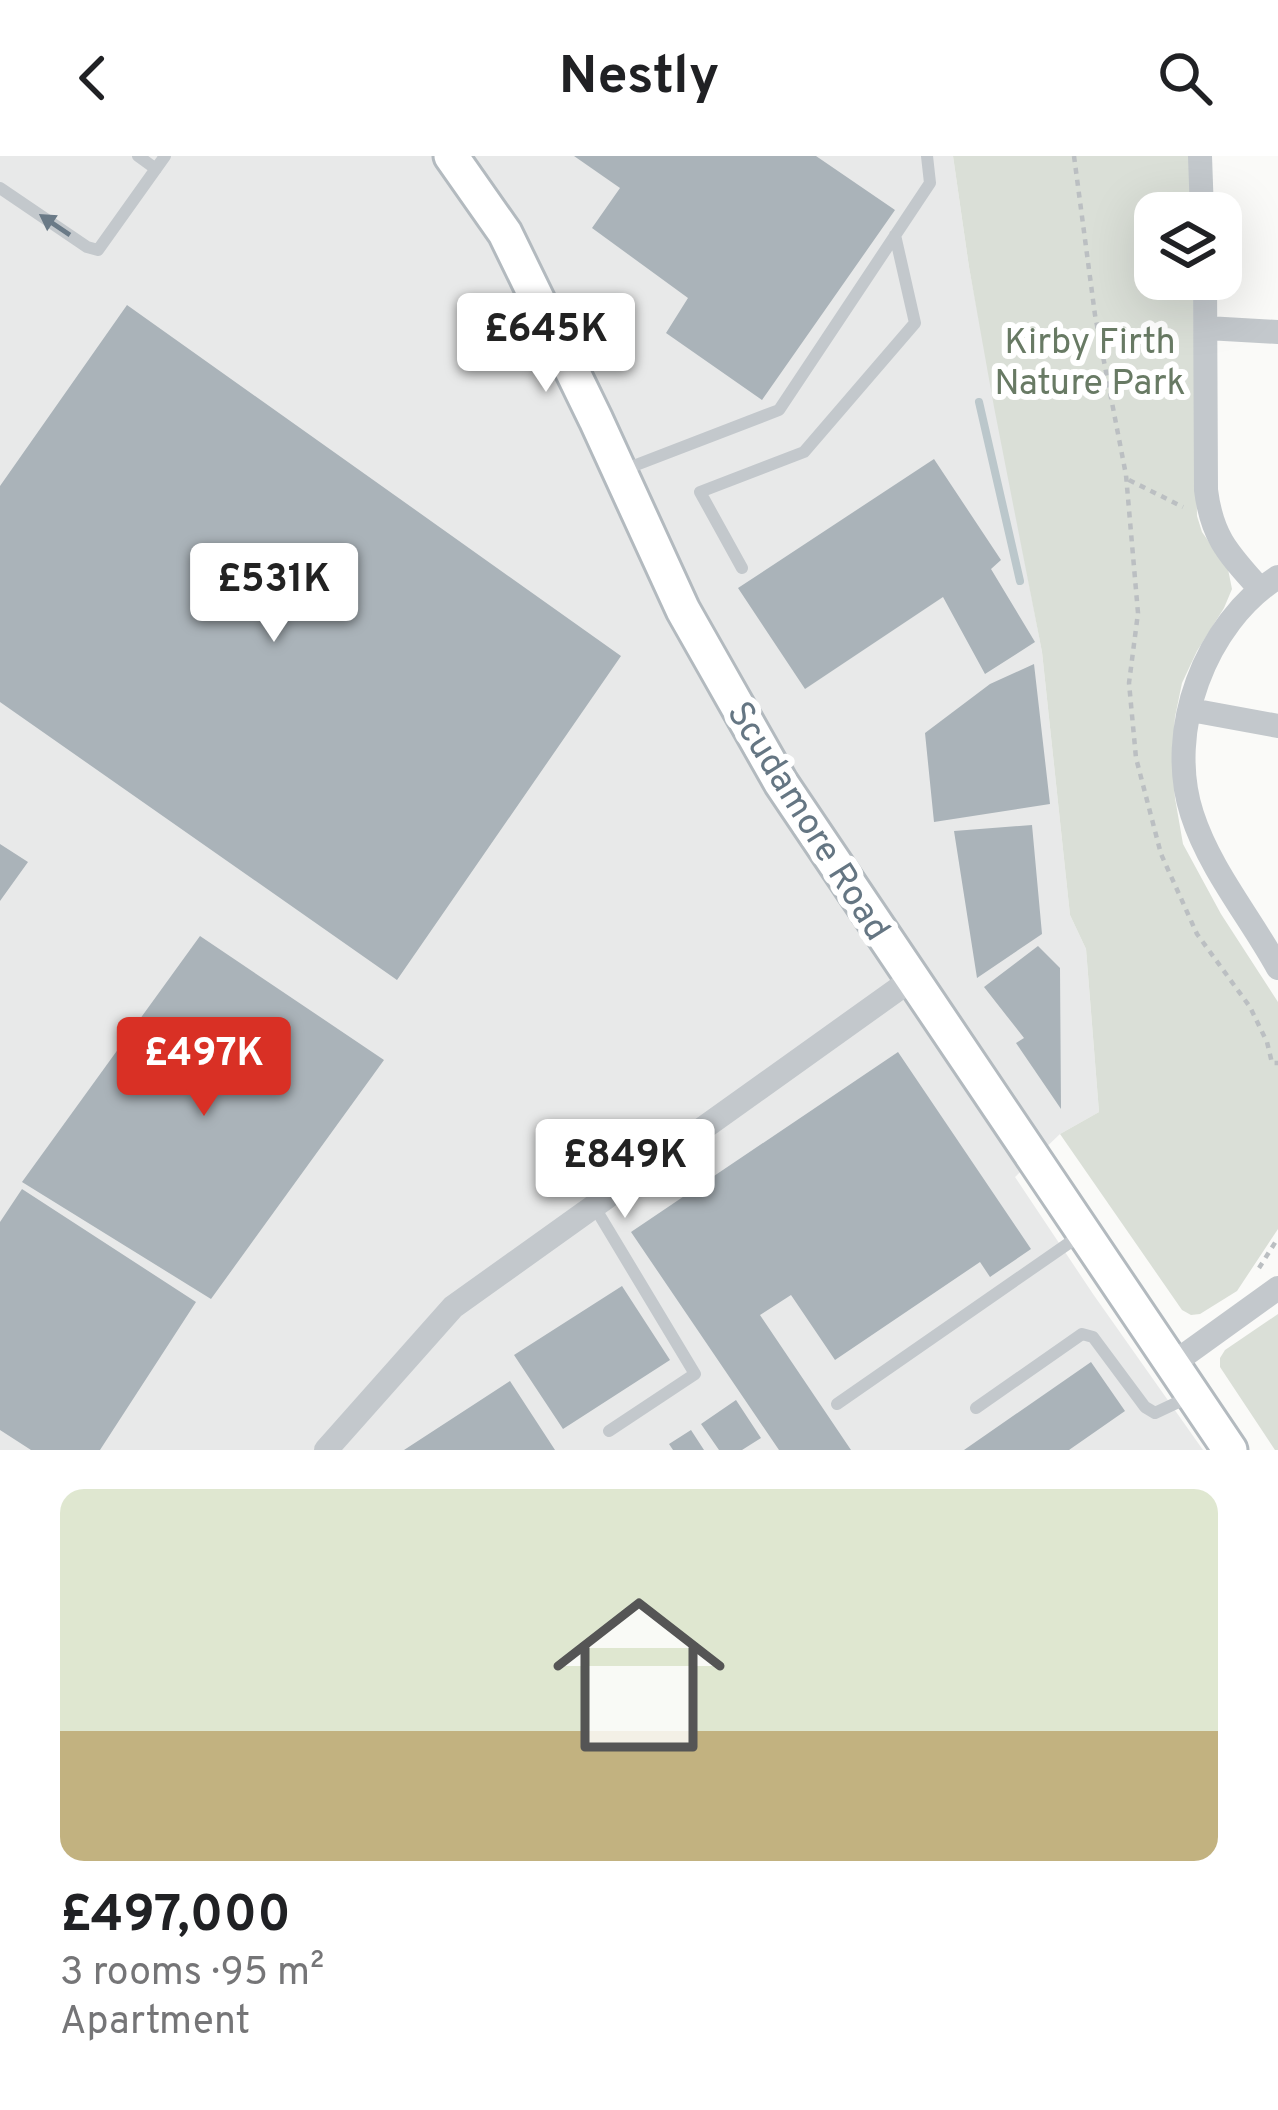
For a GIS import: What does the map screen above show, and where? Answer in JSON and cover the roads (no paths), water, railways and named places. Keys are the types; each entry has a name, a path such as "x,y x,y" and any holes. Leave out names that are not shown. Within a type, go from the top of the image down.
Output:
{"street":[{"name":"Scudamore Road","path":"451,156 505,232 683,610 781,783 1230,1450"},
{"path":"1200,156 1201,192"},
{"path":"1206,300 1210,519 1226,549 1269,582 1235,615 1199,676 1182,771 1192,814 1226,882 1277,963"},
{"path":"1207,328 1278,332"},
{"path":"1191,710 1278,726"},
{"path":"326,1450 453,1307 912,979"},
{"path":"1171,1365 1278,1288"}],"lane":[{"path":"138,156 156,169"},
{"path":"0,188 98,250 165,156"},
{"path":"620,471 779,410 931,183 927,156"},
{"path":"742,568 700,491 804,452 915,323 896,236"},
{"path":"594,1206 694,1374 609,1431"},
{"path":"838,1404 1082,1234"},
{"path":"976,1408 1082,1334 1093,1337 1145,1407 1155,1413 1192,1396"}],"waterway":[{"path":"979,402 1020,581"}],"park label":[{"name":"Kirby Firth Nature Park","path":"1090,360"}]}
